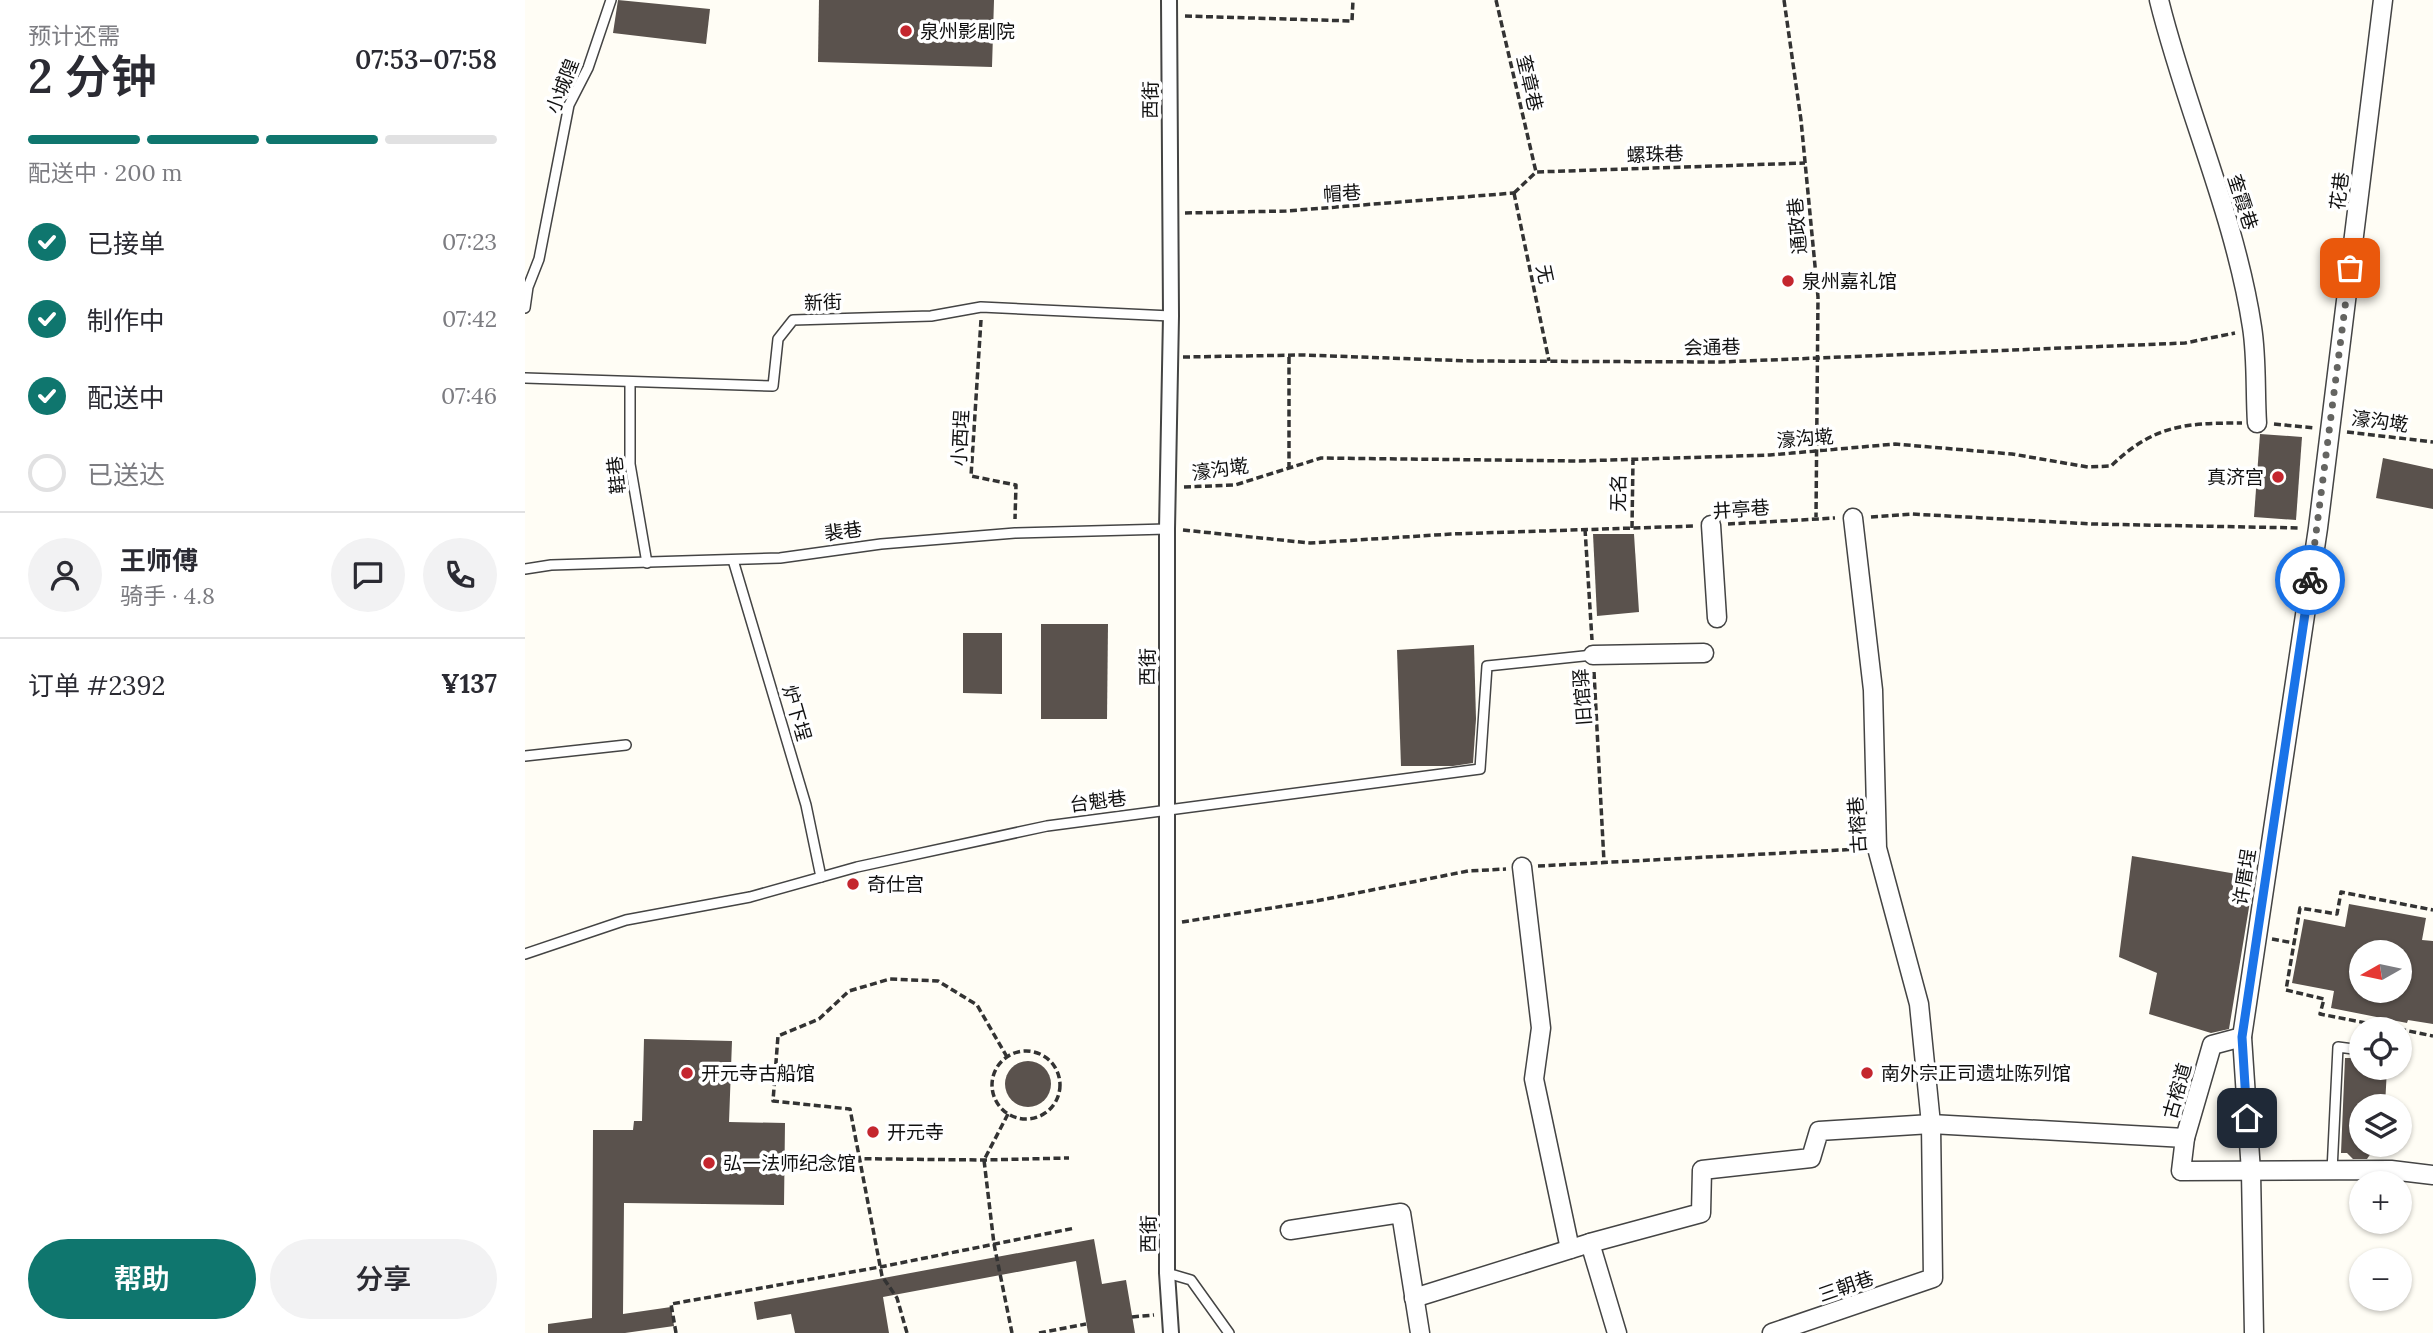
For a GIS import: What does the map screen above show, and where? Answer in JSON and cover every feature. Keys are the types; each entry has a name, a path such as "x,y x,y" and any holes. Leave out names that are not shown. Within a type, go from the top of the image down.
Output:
{"street":[{"name":"西街","path":"1169,0 1171,357 1167,529 1166,811 1167,1273 1171,1333"},
{"name":"奎霞巷","path":"2159,0 2171,49 2234,240 2253,329 2257,423"},
{"name":"花巷","path":"2331,430 2383,0"},
{"name":"许厝埕","path":"2254,1333 2251,1172 2242,1037 2331,430"},
{"name":"古榕巷","path":"1853,518 1873,690 1877,848 1919,1004 1931,1124 1934,1278"},
{"path":"1711,525 1717,618"},
{"path":"1593,655 1704,653"},
{"path":"1522,867 1541,1028 1534,1079 1570,1250"},
{"name":"古榕道","path":"2185,1138 2212,1045 2242,1037"},
{"path":"1414,1298 1590,1243 1701,1213 1702,1170 1811,1158 1819,1131 1931,1124 2185,1138 2181,1171 2391,1170 2433,1175"},
{"path":"1290,1230 1401,1213 1420,1333"},
{"path":"1590,1243 1617,1333"},
{"name":"三朝巷","path":"1772,1333 1934,1278"}],"lane":[{"name":"小城隍","path":"525,308 528,287 539,259 569,105 588,68 611,0"},
{"name":"新街","path":"525,378 773,386 778,340 793,320 931,316 981,307 1171,316"},
{"name":"鞋巷","path":"630,383 630,464 647,563"},
{"name":"裴巷","path":"525,569 551,565 780,558 881,544 1015,533 1167,529"},
{"name":"炉下埕","path":"733,560 806,805 821,877"},
{"name":"台魁巷","path":"525,954 626,920 750,897 821,877 1047,826 1480,769 1487,666 1593,655"},
{"path":"525,756 626,746"},
{"path":"2332,1171 2338,1046 2349,1048"},
{"path":"1167,1273 1191,1280 1229,1333"}],"path":[{"path":"1169,15 1352,21 1353,0"},
{"name":"奎章巷","path":"1496,0 1536,172"},
{"name":"通政巷","path":"1784,0 1805,163 1818,297 1816,518"},
{"name":"螺珠巷","path":"1536,172 1805,163"},
{"path":"1514,193 1536,172"},
{"name":"帽巷","path":"1171,214 1286,211 1514,193"},
{"name":"无","path":"1514,193 1549,361"},
{"name":"小西埕","path":"981,307 971,476 1016,485 1015,533"},
{"name":"会通巷","path":"1171,357 1289,355 1720,362 2185,343 2253,329"},
{"path":"1289,355 1289,469"},
{"name":"濠沟墘","path":"1168,488 1235,485 1321,458 1579,461 1770,456 1895,444 2012,454 2088,467 2111,466 2130,448 2162,430 2202,423 2257,423 2433,442"},
{"name":"无名","path":"1632,528 1633,459"},
{"name":"井亭巷","path":"1167,529 1310,543 1451,534 1711,525 1912,514 2092,524 2318,528"},
{"name":"旧馆驿","path":"1585,529 1604,862"},
{"path":"2349,1020 2320,1014 2324,999 2286,990 2301,908 2337,914 2341,892 2433,910"},
{"path":"907,1333 897,1298 882,1276 850,1110 773,1101 778,1036 820,1019 849,991 890,979 937,981 977,1005 1007,1057"},
{"path":"2412,1032 2433,1036"},
{"path":"1028,1051 1039,1053 1048,1059 1055,1068 1060,1090 1050,1110 1030,1119 1019,1119 1000,1107 994,1097 993,1075 998,1065 1007,1057 1028,1051"},
{"path":"1008,1114 984,1160 994,1244 1012,1333"},
{"path":"791,1157 984,1160 1069,1158"},
{"path":"676,1333 671,1304 880,1267 1075,1228"},
{"path":"1132,1317 1170,1313"},
{"path":"1039,1333 1086,1324"}],"building":[{"path":"618,0 710,9 706,44 613,33"},
{"name":"泉州影剧院","path":"819,0 994,0 992,67 818,62"},
{"name":"真济宫","path":"2260,434 2302,437 2296,520 2254,517"},
{"path":"2383,458 2433,469 2433,509 2376,498"},
{"path":"1593,534 1634,534 1639,612 1597,616"},
{"path":"1041,624 1108,624 1107,719 1041,719"},
{"path":"963,633 1002,633 1002,694 963,693"},
{"path":"1474,645 1476,719 1473,763 1453,766 1401,766 1397,650"},
{"path":"2132,856 2254,877 2229,1029 2211,1033 2149,1014 2157,973 2119,957"},
{"path":"2349,904 2426,918 2422,940 2433,941 2433,1024 2412,1021 2412,1017 2377,1017 2331,1008 2334,991 2292,983 2304,919 2345,927"},
{"path":"644,1039 732,1041 729,1122 785,1123 784,1205 624,1203 623,1314 671,1307 674,1326 625,1333 548,1333 548,1324 592,1318 593,1130 633,1130 634,1121 642,1121"},
{"path":"2345,1058 2349,1058 2349,1080 2386,1080 2386,1094 2349,1094 2349,1155 2341,1153"},
{"path":"1028,1061 1037,1062 1044,1068 1050,1075 1050,1093 1044,1100 1037,1106 1028,1107 1019,1106 1012,1100 1006,1093 1005,1084 1006,1075 1012,1068 1019,1062"},
{"path":"2351,1157 2368,1157 2367,1159"},
{"path":"1094,1239 1102,1284 1126,1280 1135,1333 1088,1333 1076,1261 883,1297 889,1333 795,1333 791,1314 757,1320 754,1302"}],"way so far":[{"path":"2310,580 2350,268"}],"place":[{"name":"泉州影剧院","path":"906,31"},
{"name":"泉州嘉礼馆","path":"1788,281"},
{"name":"真济宫","path":"2278,477"},
{"name":"奇仕宫","path":"853,884"},
{"name":"开元寺古船馆","path":"687,1073"},
{"name":"南外宗正司遗址陈列馆","path":"1867,1073"},
{"name":"开元寺","path":"873,1132"},
{"name":"弘一法师纪念馆","path":"709,1163"}],"route":[{"path":"2247,1118 2242,1037 2310,580"}]}
